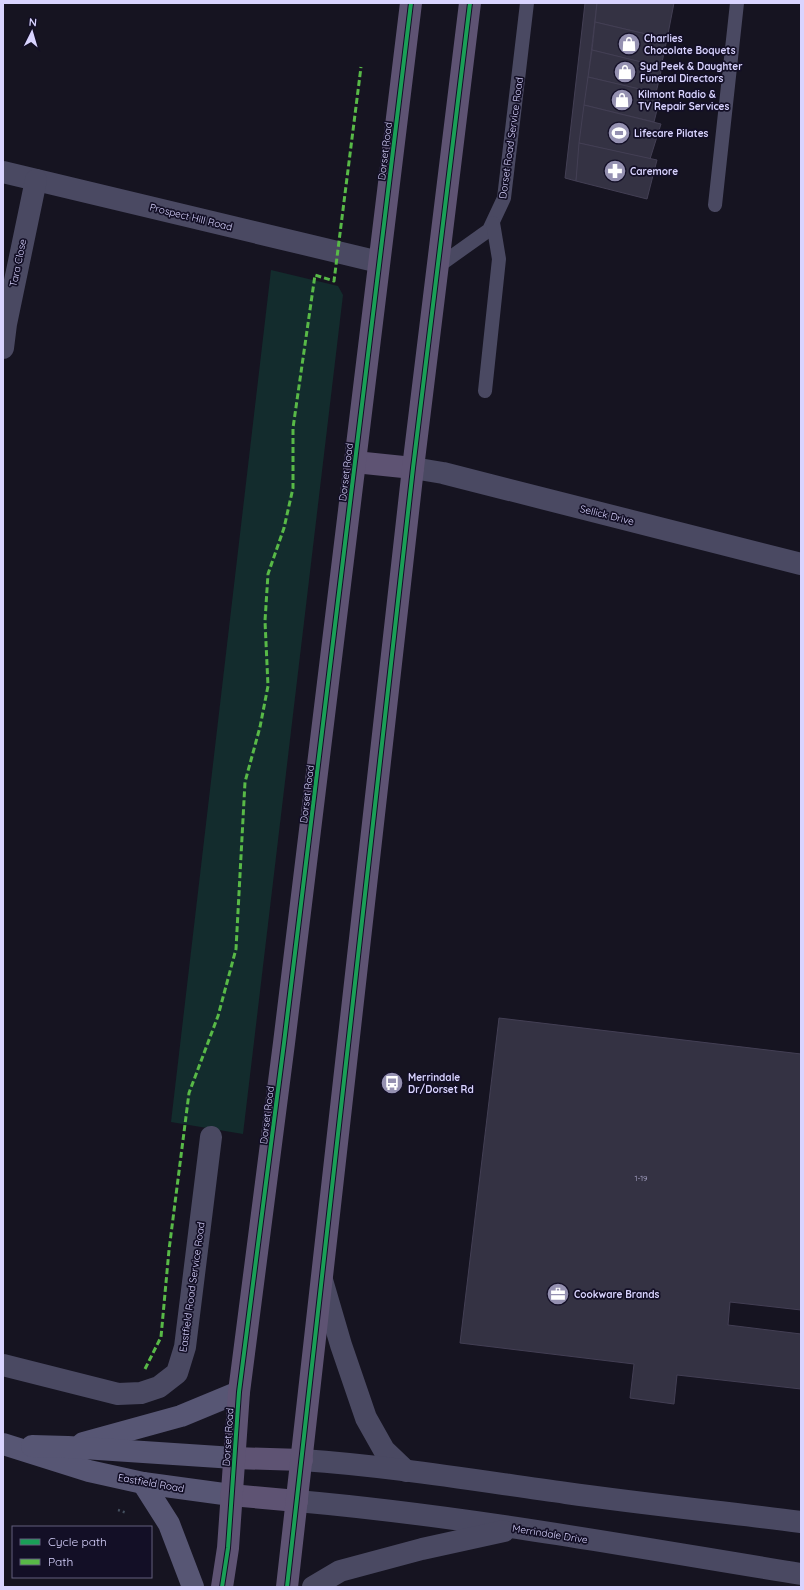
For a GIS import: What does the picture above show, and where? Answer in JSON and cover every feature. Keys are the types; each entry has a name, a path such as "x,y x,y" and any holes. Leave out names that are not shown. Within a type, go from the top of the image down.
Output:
{"main road":[{"name":"Dorset Road","path":"222,1587 239,1392 284,1043 411,3"},
{"path":"287,1587 413,468 470,3"},
{"path":"355,462 413,468"},
{"path":"68,1447 181,1416 239,1392"},
{"name":"Eastfield Road","path":"6,1445 68,1447 234,1458 302,1460"},
{"name":"Eastfield Road","path":"6,1445 89,1471 143,1483 231,1495 297,1501"},
{"path":"143,1483 169,1524 193,1587"}],"street":[{"name":"Prospect Hill Road","path":"3,172 379,262"},
{"name":"Tara Close","path":"3,348 6,324 36,180"},
{"name":"Sellick Drive","path":"413,468 443,473 801,564"},
{"name":"Eastfield Road Service Road","path":"3,1365 118,1394 141,1393 159,1387 177,1372 186,1346 211,1137"},
{"path":"322,1280 341,1345 366,1418 384,1450 406,1471"},
{"path":"302,1460 342,1463 585,1496 801,1522"},
{"name":"Merrindale Drive","path":"297,1501 353,1505 516,1528 801,1574"},
{"path":"313,1587 340,1571 422,1549 516,1528"}],"lane":[{"path":"715,205 737,3"},
{"name":"Dorset Road Service Road","path":"437,267 489,230 504,198 525,5"},
{"path":"485,391 499,259 493,222"}],"green space":[{"path":"271,270 338,286 343,295 243,1134 171,1122"}],"building":[{"path":"585,3 597,3 576,181 565,178"},
{"path":"597,3 674,3 667,39 595,22"},
{"name":"Charlies Chocolate Boquets","path":"595,22 667,39 661,67 592,50"},
{"name":"Syd Peek & Daughter Funeral Directors","path":"592,50 662,67 656,93 588,77"},
{"name":"Kilmont Radio & TV Repair Services","path":"588,77 661,94 654,122 584,105"},
{"name":"Lifecare Pilates","path":"584,105 661,124 650,159 579,143"},
{"name":"Caremore","path":"579,143 657,160 647,199 576,181"},
{"path":"499,1018 801,1054 801,1310 730,1302 728,1325 801,1334 801,1389 677,1375 674,1404 630,1398 634,1364 460,1343"}],"marked path":[{"path":"145,1369 161,1337 169,1250 189,1093 218,1016 236,949 245,782 260,727 268,686 265,621 268,574 284,528 293,488 293,428 315,275 334,281 361,67"}],"cycle path":[{"path":"222,1587 228,1548 239,1392 284,1043 411,3"},
{"path":"287,1587 413,468 470,3"}],"place":[{"name":"Charlies Chocolate Boquets","path":"629,44"},
{"name":"Syd Peek & Daughter Funeral Directors","path":"625,72"},
{"name":"Kilmont Radio & TV Repair Services","path":"622,100"},
{"name":"Lifecare Pilates","path":"619,133"},
{"name":"Caremore","path":"615,171"},
{"name":"Merrindale Dr/Dorset Rd","path":"392,1083"},
{"name":"Cookware Brands","path":"558,1294"}]}
